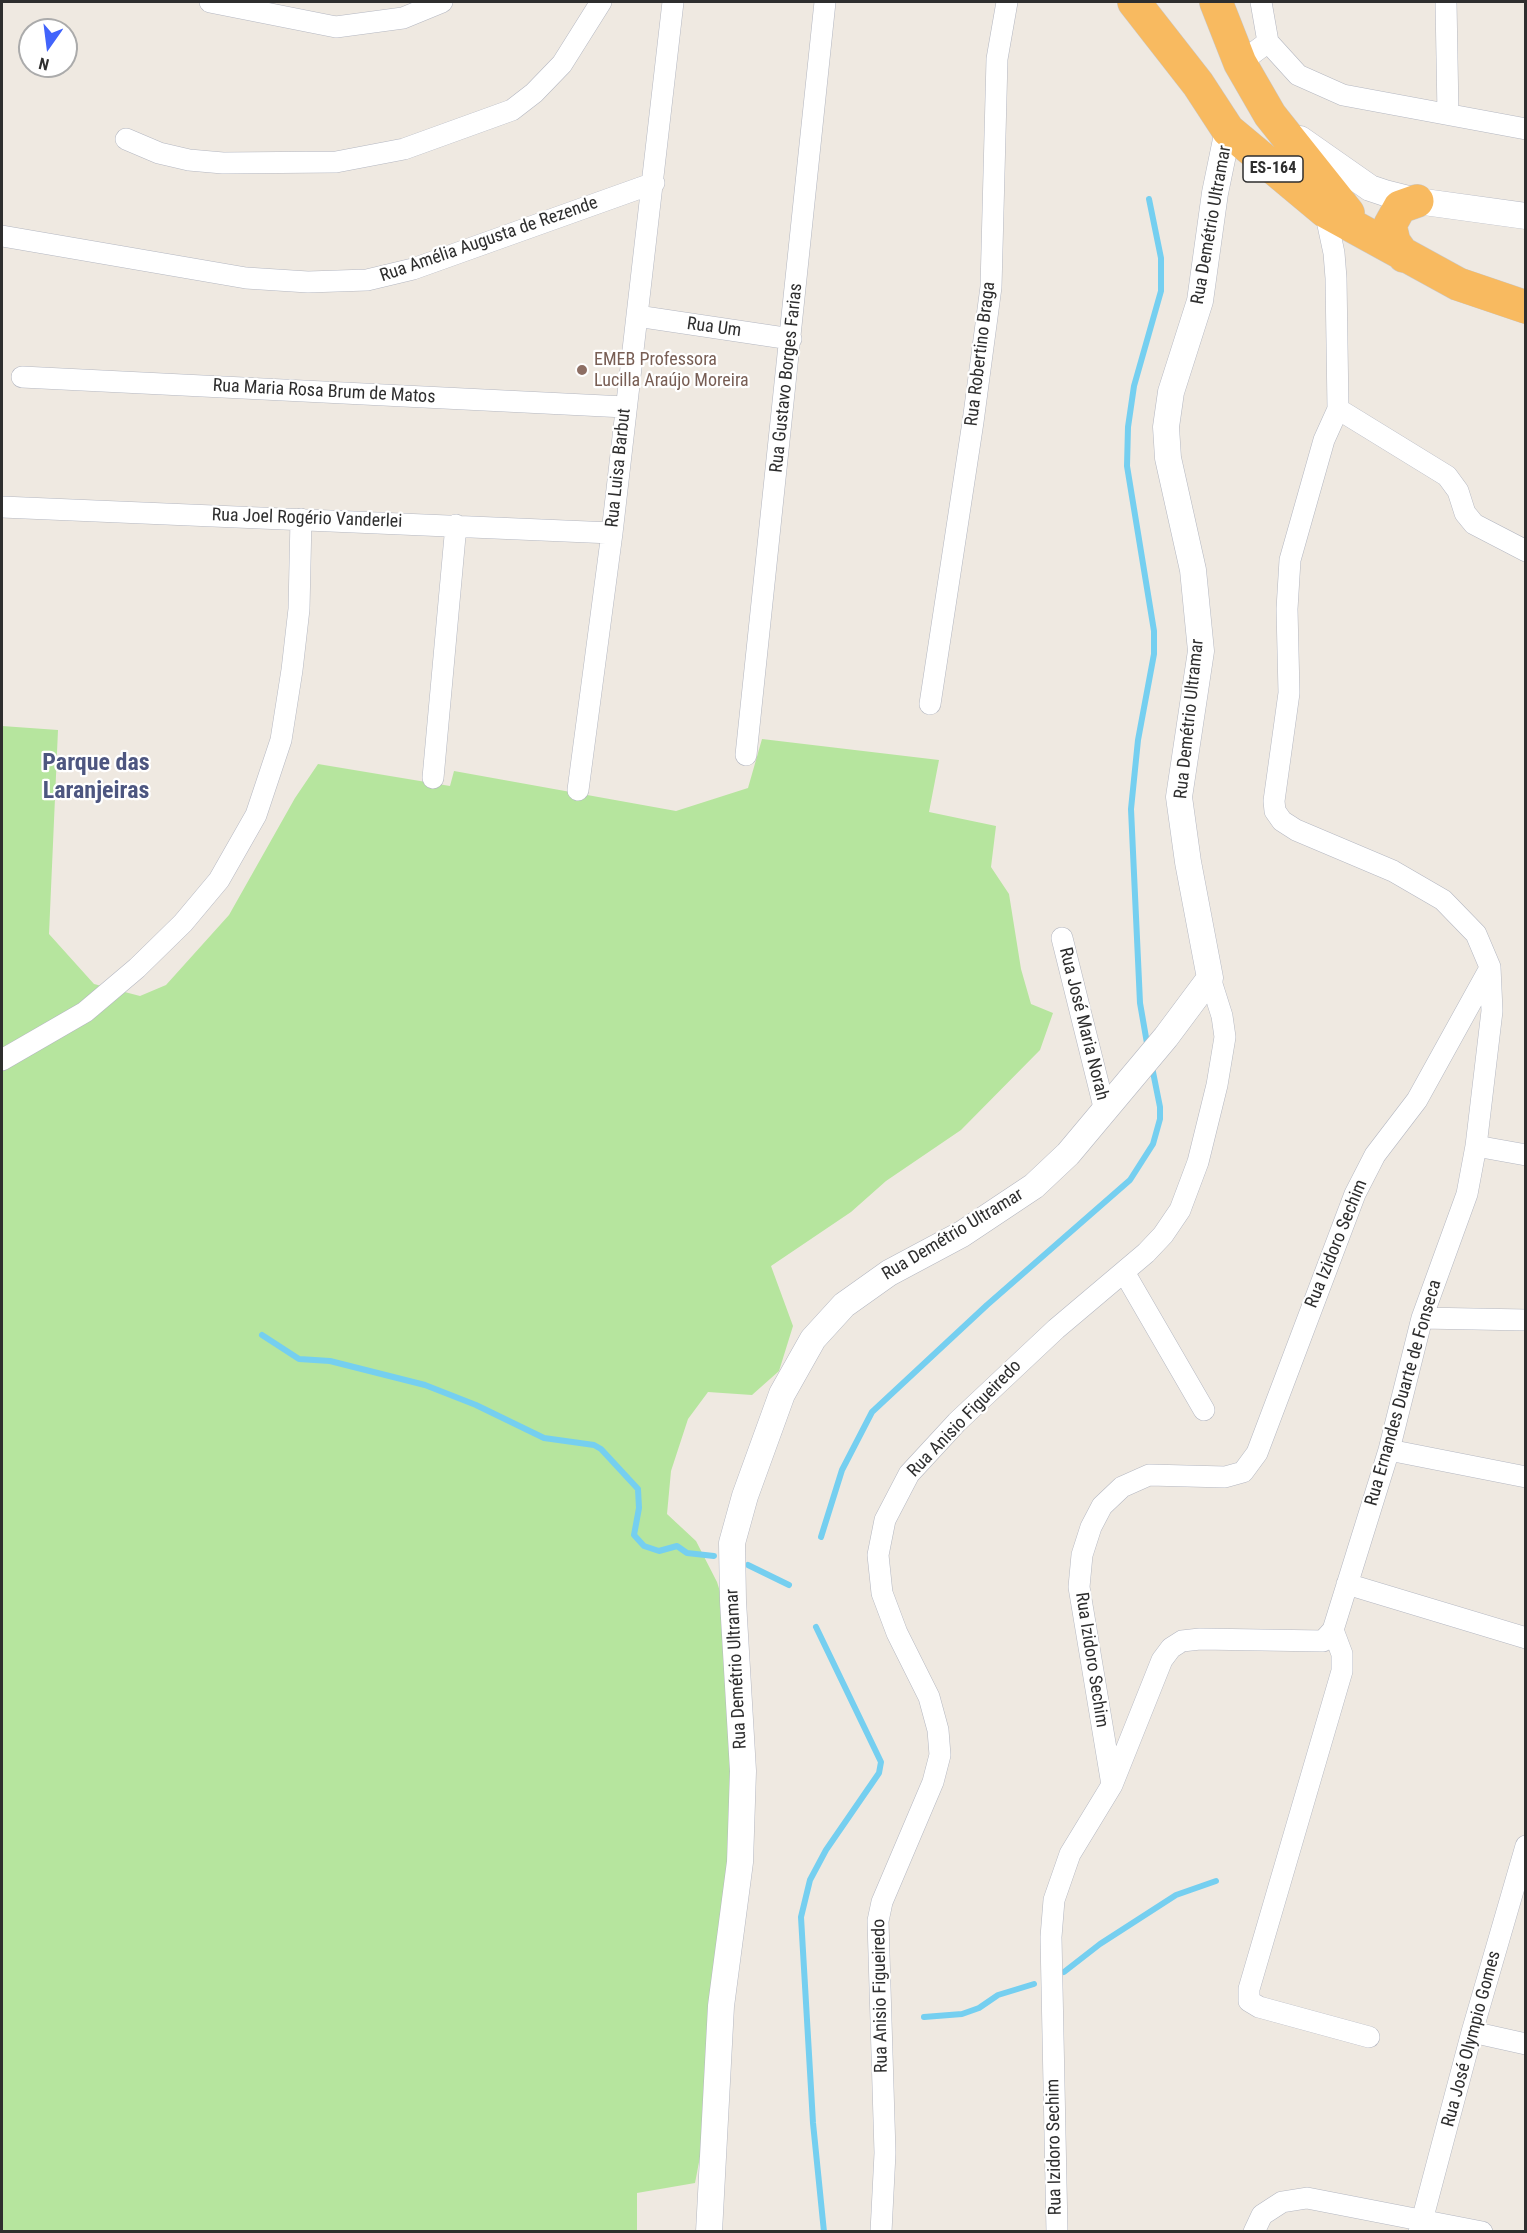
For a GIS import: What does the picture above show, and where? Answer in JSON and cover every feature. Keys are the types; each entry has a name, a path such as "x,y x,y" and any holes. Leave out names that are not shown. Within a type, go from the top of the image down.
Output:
{"highway":[{"name":"ES-164","path":"1134,2 1143,17 1198,84 1228,130 1325,211 1366,236 1458,284 1526,307"},
{"name":"ES-164","path":"1216,2 1240,63 1270,115 1366,236"},
{"path":"1198,84 1224,101 1317,175"},
{"path":"1404,256 1394,242 1390,225 1401,207 1417,201"}],"street":[{"path":"210,2 336,27 403,18 442,2"},
{"path":"126,139 179,158 223,163 336,162 404,149 512,110 534,93 562,64 601,2"},
{"name":"Rua Luisa Barbut","path":"578,790 612,533 673,2"},
{"name":"Rua Gustavo Borges Farias","path":"746,754 825,2"},
{"name":"Rua Robertino Braga","path":"930,704 991,287 997,59 1008,2"},
{"path":"1261,2 1268,42 1298,75 1343,95 1526,129"},
{"path":"1446,2 1449,114"},
{"path":"1240,63 1268,42"},
{"path":"1270,115 1326,159 1370,188"},
{"name":"Rua Demétrio Ultramar","path":"709,2232 721,2006 740,1862 743,1771 732,1543 745,1496 782,1394 813,1339 844,1305 889,1273 962,1234 1034,1186 1068,1154 1160,1044 1210,978 1188,862 1179,797 1201,651 1193,570 1168,458 1166,427 1171,392 1200,301 1215,193 1228,130"},
{"path":"1317,175 1417,201 1526,216"},
{"name":"Rua Amélia Augusta de Rezende","path":"2,236 246,278 308,282 367,280 413,269 654,183"},
{"name":"Rua Ernandes Duarte de Fonseca","path":"1325,211 1334,253 1336,278 1338,409 1324,440 1290,560 1287,609 1289,693 1274,801 1275,811 1282,821 1296,830 1393,871 1443,900 1476,934 1490,967 1492,1011 1476,1146 1467,1194 1422,1318 1389,1450 1333,1630"},
{"name":"Rua Um","path":"637,316 791,339"},
{"name":"Rua Maria Rosa Brum de Matos","path":"22,376 625,407"},
{"path":"1338,409 1447,476 1458,491 1465,513 1474,524 1526,551"},
{"name":"Rua Joel Rogério Vanderlei","path":"2,507 612,533"},
{"path":"2,1060 85,1012 137,968 183,923 219,880 256,815 281,740 292,670 299,609 301,519"},
{"path":"434,778 456,525"},
{"name":"Rua José Maria Norah","path":"1062,938 1105,1111"},
{"name":"Rua Izidoro Sechim","path":"1057,2232 1051,1937 1054,1900 1070,1854 1112,1785 1078,1587 1082,1555 1091,1527 1102,1506 1122,1486 1149,1475 1225,1477 1243,1472 1257,1454 1355,1194 1374,1155 1417,1100 1490,967"},
{"name":"Rua Anisio Figueiredo","path":"881,2232 885,2153 878,1921 882,1902 933,1782 940,1755 938,1730 929,1697 897,1633 882,1593 878,1554 885,1520 909,1474 957,1422 1056,1329 1152,1247 1175,1218 1198,1161 1217,1085 1225,1038 1222,1016 1210,978"},
{"path":"1476,1146 1526,1155"},
{"path":"1124,1272 1204,1410"},
{"path":"1422,1318 1526,1320"},
{"path":"1389,1450 1526,1477"},
{"path":"1347,1584 1526,1638"},
{"path":"1112,1785 1162,1660 1171,1648 1182,1641 1200,1639 1323,1641 1333,1630 1342,1654 1342,1671 1249,1989 1249,2001 1259,2007 1369,2037"},
{"name":"Rua José Olympio Gomes","path":"1421,2225 1472,2032 1520,1887 1526,1846"},
{"path":"1472,2032 1526,2044"},
{"path":"1254,2232 1262,2215 1282,2202 1307,2198 1421,2225 1482,2232"}],"green space":[{"path":"2,726 58,730 49,934 94,984 140,996 166,985 229,915 295,798 318,764 450,786 454,771 676,811 748,788 762,739 939,760 929,812 996,826 991,867 1009,894 1021,969 1031,1004 1053,1013 1040,1050 961,1130 886,1181 851,1212 771,1266 793,1326 779,1371 752,1395 708,1392 688,1419 671,1471 667,1514 696,1541 717,1582 734,1636 733,1848 700,2157 695,2183 637,2193 637,2231 2,2231"}],"waterway":[{"path":"1148,1049 1140,1003 1131,809 1138,740 1154,654 1154,631 1127,466 1128,427 1134,386 1161,291 1161,258 1149,199"},
{"path":"821,1537 842,1470 872,1412 987,1305 1130,1180 1153,1144 1160,1119 1160,1107 1152,1067"},
{"path":"262,1335 299,1359 330,1361 425,1385 476,1405 544,1438 594,1445 601,1449 638,1489 639,1508 634,1535 644,1546 659,1551 677,1546 687,1553 714,1556"},
{"path":"748,1565 789,1585"},
{"path":"816,1627 881,1762 879,1773 826,1850 810,1880 801,1917 813,2123 824,2232"},
{"path":"1064,1972 1100,1944 1176,1895 1216,1881"},
{"path":"924,2017 962,2014 979,2008 998,1995 1034,1984"}],"place":[{"name":"EMEB Professora Lucilla Araújo Moreira","path":"582,370"}],"district":[{"name":"Parque das Laranjeiras","path":"96,778"}]}
